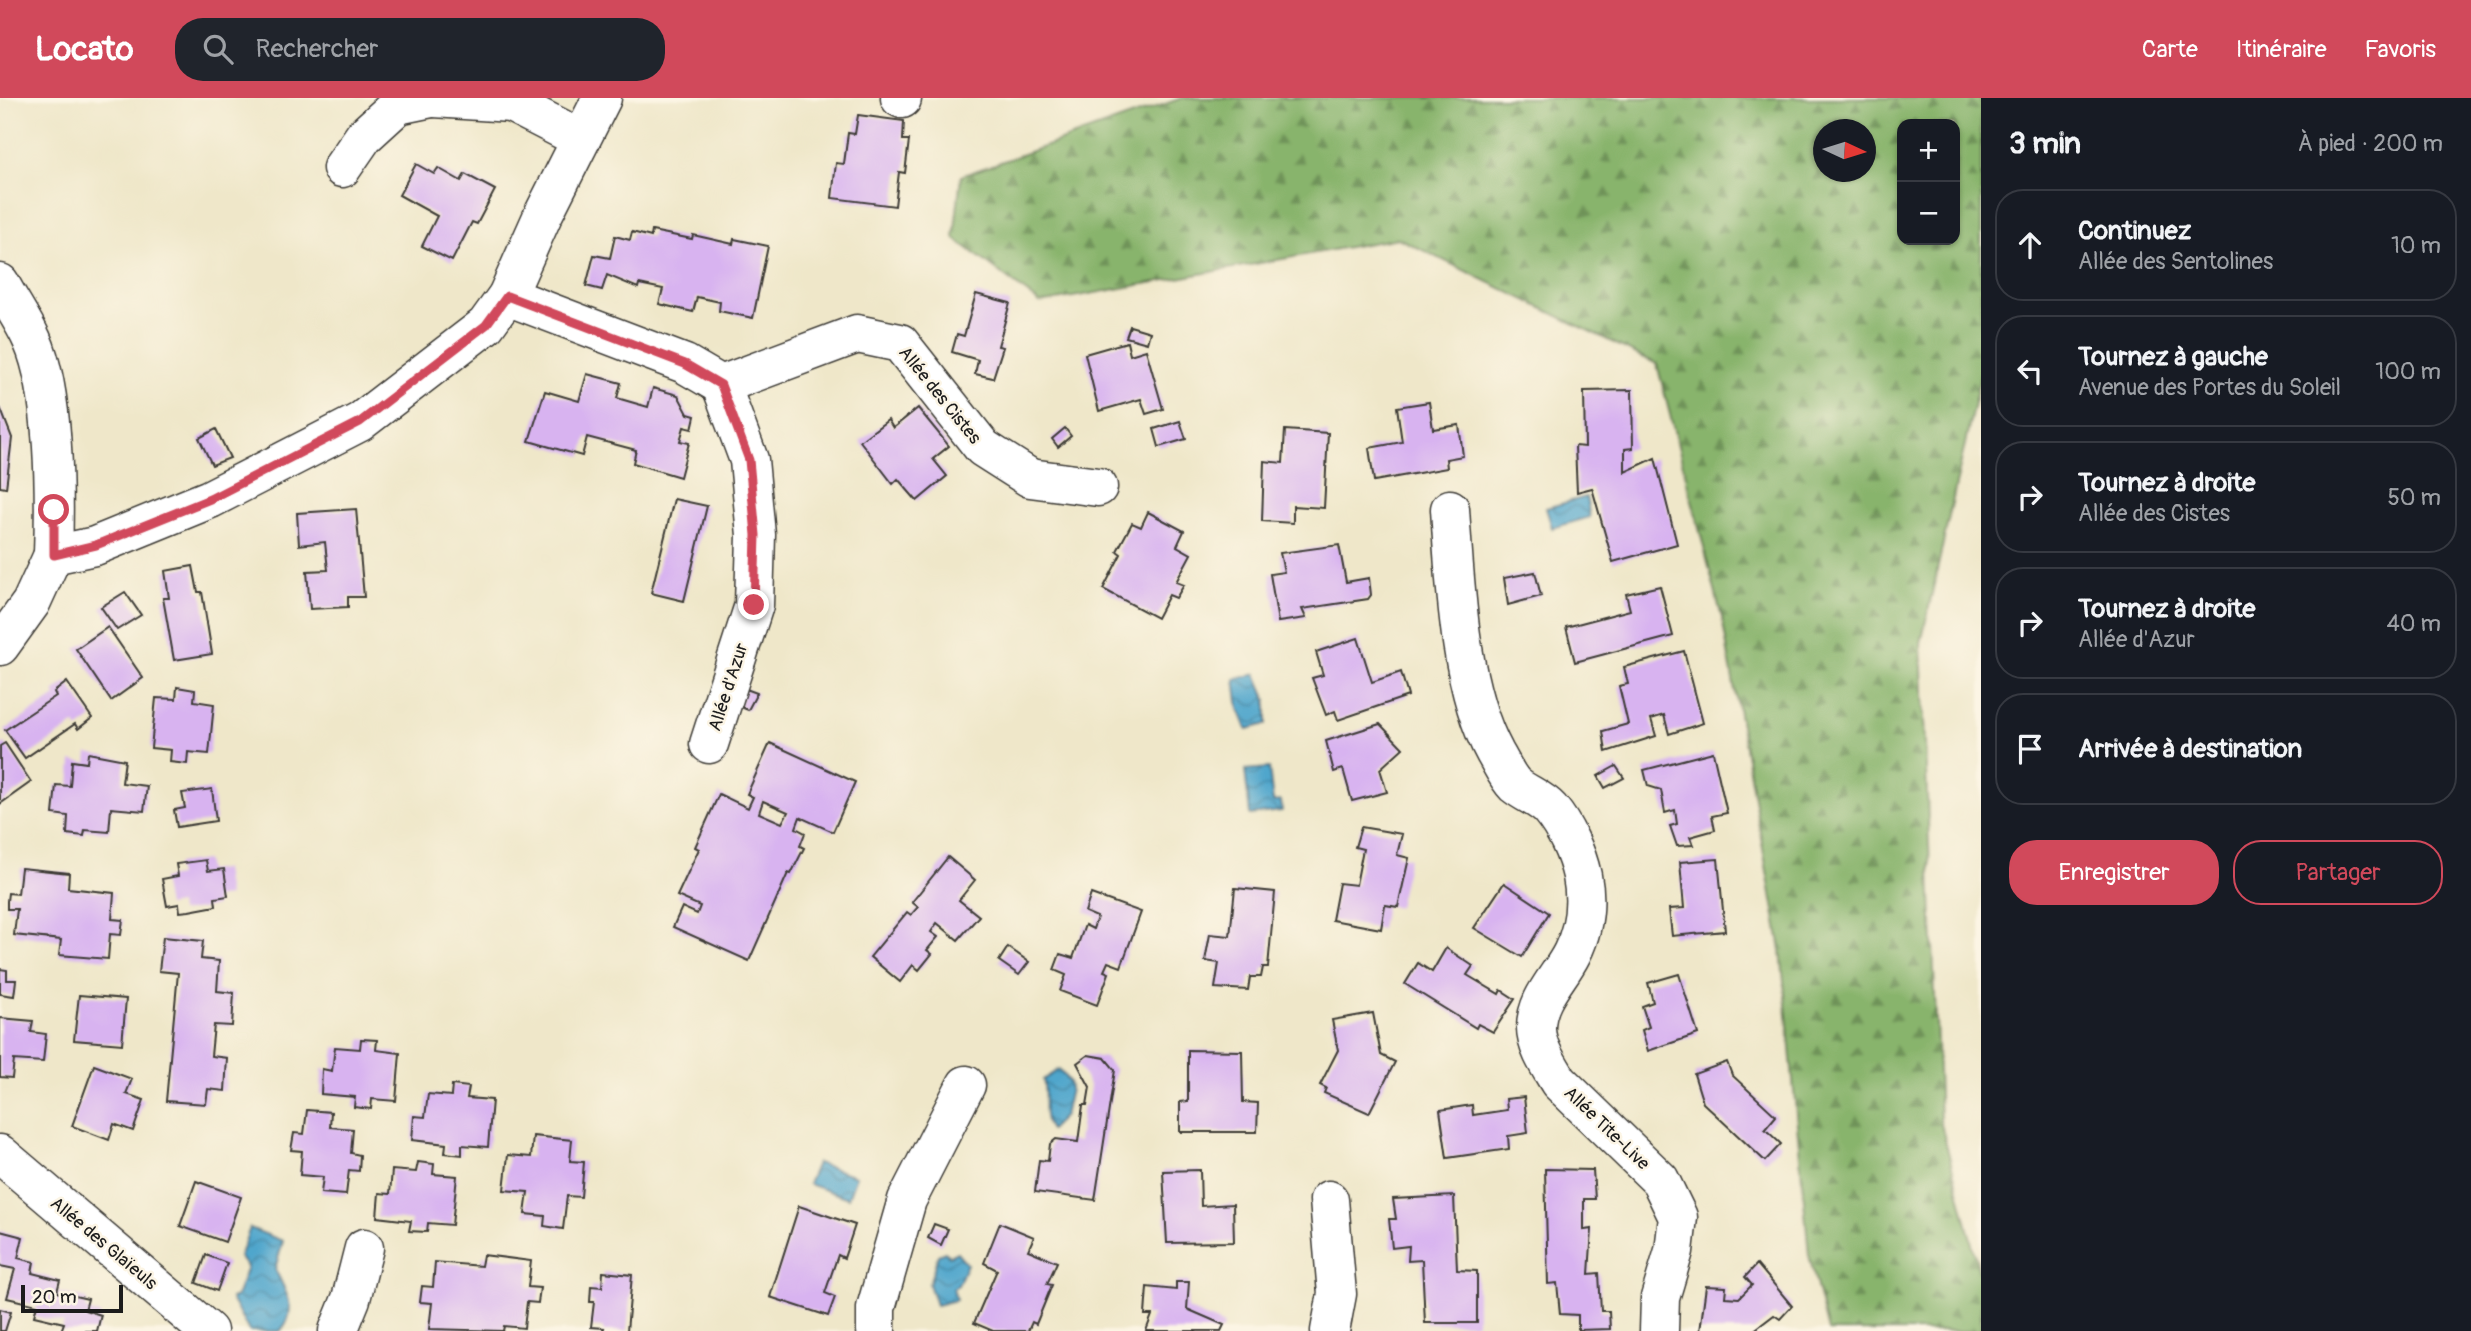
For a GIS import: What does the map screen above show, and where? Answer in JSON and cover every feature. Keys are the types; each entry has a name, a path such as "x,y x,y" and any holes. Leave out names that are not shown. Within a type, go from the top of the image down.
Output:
{"street":[{"path":"342,168 364,136 398,105 433,98 511,103 581,139"},
{"path":"54,555 96,545 210,499 360,422 486,325 507,296 602,98"},
{"path":"0,283 33,342 48,405 54,510 54,555 32,603 0,646"},
{"path":"507,296 685,364 721,385"},
{"name":"Allée des Cistes","path":"721,385 857,334 900,343 983,448 1030,478 1098,487"},
{"name":"Allée d'Azur","path":"709,744 754,605 756,535 749,460 721,385"},
{"name":"Allée Tite-Live","path":"1450,509 1456,598 1469,672 1494,751 1513,783 1549,808 1571,843 1582,876 1586,910 1572,953 1539,1007 1536,1031 1547,1062 1559,1082 1660,1180 1678,1217 1674,1251 1660,1298 1659,1331"},
{"path":"876,1331 876,1308 907,1200 966,1085"},
{"name":"Allée des Glaïeuls","path":"0,1154 208,1331"},
{"path":"1329,1200 1337,1294 1330,1331"},
{"path":"338,1331 351,1299 363,1248"}],"green space":[{"path":"1182,98 1981,98 1981,372 1921,643 1940,1120 1981,1279 1981,1331 1828,1331 1809,1255 1781,950 1722,618 1657,364 1398,238 1040,303 954,238 961,176"}],"water":[{"path":"1586,497 1590,517 1552,528 1546,508"},
{"path":"1256,674 1267,700 1267,724 1247,729 1239,709 1235,679"},
{"path":"1269,768 1273,802 1281,801 1282,811 1250,815 1245,770"},
{"path":"1059,1069 1069,1082 1070,1089 1064,1116 1050,1130 1045,1118 1043,1080"},
{"path":"817,1163 856,1176 848,1198 808,1184"},
{"path":"250,1228 283,1241 275,1269 290,1308 286,1323 280,1331 249,1331 231,1299 236,1297 247,1267 239,1257"},
{"path":"945,1252 949,1256 957,1252 967,1264 958,1285 953,1288 956,1300 936,1305 929,1284 938,1255"}],"building":[{"path":"858,115 904,121 903,140 909,140 905,173 899,172 895,206 832,198 836,163 844,164 848,133 855,134"},
{"path":"416,164 434,174 438,168 461,181 465,174 495,190 477,224 472,222 452,261 422,246 437,216 399,195"},
{"path":"652,231 692,239 693,235 733,244 734,239 768,246 753,318 719,311 720,302 697,297 693,312 659,304 663,289 639,284 638,288 607,275 602,290 586,286 594,255 610,258 615,236 630,240 632,232 651,237"},
{"path":"976,294 1010,303 998,346 1003,347 993,378 975,374 978,360 952,352 957,334 964,336"},
{"path":"1130,326 1150,332 1147,343 1126,337"},
{"path":"1127,342 1130,355 1146,350 1163,409 1146,414 1141,399 1099,411 1085,354"},
{"path":"587,374 621,383 617,398 648,407 653,388 678,395 688,414 695,416 692,429 684,427 680,441 689,443 680,477 633,463 636,450 587,437 582,456 529,441 545,391 579,401"},
{"path":"1632,390 1633,448 1625,449 1625,472 1655,458 1677,544 1613,562 1592,488 1577,492 1575,446 1585,447 1584,391"},
{"path":"1429,402 1433,429 1459,425 1463,456 1446,459 1447,468 1374,481 1369,448 1402,442 1397,407"},
{"path":"0,407 12,438 6,488 0,487"},
{"path":"918,408 949,446 933,459 947,476 917,501 898,479 893,484 860,441 888,420 893,428"},
{"path":"1180,421 1186,439 1159,447 1154,429"},
{"path":"1065,428 1071,436 1058,447 1052,439"},
{"path":"216,429 230,458 212,465 199,438"},
{"path":"1285,430 1328,433 1324,508 1293,506 1293,523 1262,521 1264,461 1283,463"},
{"path":"674,499 707,506 684,601 651,593"},
{"path":"356,509 364,597 348,597 348,607 310,609 307,571 328,570 325,542 299,545 297,513"},
{"path":"1148,512 1184,531 1177,546 1191,554 1176,582 1184,585 1176,598 1169,595 1157,618 1103,589 1121,554 1117,551 1132,523 1141,527"},
{"path":"1339,545 1346,582 1369,578 1371,595 1368,599 1302,609 1306,618 1278,622 1270,574 1284,572 1280,553"},
{"path":"193,566 198,592 202,592 212,654 174,660 163,598 169,598 165,571"},
{"path":"1535,572 1541,596 1508,605 1504,578"},
{"path":"1660,586 1673,636 1575,662 1566,627 1630,610 1626,594"},
{"path":"125,592 141,615 117,630 101,607"},
{"path":"108,627 143,678 111,701 76,649"},
{"path":"1358,638 1372,682 1401,672 1408,696 1338,720 1335,711 1326,715 1312,678 1323,675 1316,652"},
{"path":"1684,651 1703,723 1669,734 1664,715 1651,719 1656,736 1606,752 1603,731 1628,724 1619,686 1628,684 1624,667"},
{"path":"67,682 92,718 78,729 75,724 25,758 5,730 56,696 54,692"},
{"path":"177,687 195,690 194,701 214,704 209,754 188,752 187,764 170,762 171,750 151,748 156,698 176,699"},
{"path":"746,689 757,693 748,710 738,706"},
{"path":"1380,724 1403,748 1380,769 1387,792 1352,801 1343,769 1334,772 1326,741"},
{"path":"5,743 31,782 0,804 0,746"},
{"path":"770,743 855,782 833,832 800,817 796,828 805,833 800,846 804,848 791,874 788,873 749,961 673,927 682,907 697,914 700,906 677,896 699,849 695,847 719,794 748,808 753,797 747,794","holes":["763,801 788,812 782,823 759,813"]},
{"path":"1713,752 1727,813 1712,816 1715,830 1690,837 1693,845 1677,846 1670,826 1677,824 1675,810 1665,813 1661,790 1648,786 1644,770"},
{"path":"88,753 125,760 122,783 147,786 144,811 111,808 109,832 85,830 84,836 67,834 68,816 53,814 56,785 70,786 72,761 87,763"},
{"path":"1616,766 1624,778 1605,788 1598,776"},
{"path":"212,789 216,821 177,827 174,810 185,808 182,793"},
{"path":"1361,827 1402,834 1397,855 1409,858 1398,907 1385,905 1381,929 1332,920 1339,883 1356,885 1363,849 1355,847"},
{"path":"948,857 975,880 959,900 979,916 958,940 937,923 931,932 938,937 927,950 932,954 919,970 913,965 900,982 870,957 907,912 911,915 918,907 912,902"},
{"path":"1718,859 1725,931 1672,936 1669,909 1684,908 1680,862"},
{"path":"206,860 208,871 224,869 228,896 215,898 216,906 189,911 180,912 179,904 167,906 162,879 178,876 176,864"},
{"path":"21,868 69,873 68,888 114,893 112,919 123,920 121,935 110,934 108,959 59,955 61,940 14,935 17,909 7,909 7,901 8,893 18,894"},
{"path":"1504,883 1549,913 1522,957 1474,928"},
{"path":"1235,888 1275,892 1268,967 1263,967 1261,977 1250,977 1248,990 1215,988 1219,963 1205,961 1210,934 1230,936"},
{"path":"1091,894 1141,912 1121,967 1108,962 1104,971 1109,973 1097,1005 1060,991 1066,975 1054,970 1060,954 1073,958 1085,925 1093,929 1097,917 1085,912"},
{"path":"163,937 203,941 201,959 219,961 217,991 234,993 232,1026 214,1025 211,1056 227,1058 225,1091 208,1089 206,1104 166,1101 178,973 159,971"},
{"path":"1008,947 1029,962 1019,975 999,961"},
{"path":"1446,948 1473,966 1467,975 1499,994 1501,990 1515,999 1493,1032 1478,1024 1476,1028 1405,984 1418,963 1432,972"},
{"path":"0,969 7,970 7,980 16,980 14,996 0,994"},
{"path":"1679,974 1698,1034 1648,1051 1642,1030 1649,1027 1642,1006 1653,1002 1648,983"},
{"path":"79,995 126,999 122,1044 74,1040"},
{"path":"1373,1013 1381,1055 1395,1062 1369,1113 1324,1093 1326,1088 1320,1085 1338,1050 1332,1020"},
{"path":"0,1018 33,1021 31,1032 46,1034 43,1062 14,1060 12,1078 0,1077"},
{"path":"361,1039 377,1040 376,1050 400,1053 396,1101 372,1099 371,1109 354,1107 355,1097 321,1094 322,1069 332,1071 335,1047 360,1049"},
{"path":"1188,1050 1242,1051 1243,1102 1258,1103 1257,1132 1180,1132 1180,1102 1188,1101"},
{"path":"1088,1055 1105,1058 1115,1070 1095,1200 1035,1192 1039,1160 1048,1161 1050,1144 1056,1139 1078,1142 1083,1105 1087,1105 1090,1087 1077,1063"},
{"path":"1727,1062 1732,1075 1776,1116 1765,1129 1781,1144 1765,1161 1703,1103 1694,1074"},
{"path":"94,1065 132,1079 126,1094 144,1100 133,1131 114,1124 109,1140 72,1126"},
{"path":"452,1085 469,1087 467,1098 492,1100 488,1147 462,1145 462,1155 445,1153 446,1144 412,1140 414,1116 425,1117 428,1094 451,1096"},
{"path":"1524,1097 1528,1133 1508,1136 1509,1149 1447,1158 1440,1110 1472,1105 1473,1115 1507,1110 1506,1099"},
{"path":"307,1110 331,1112 330,1127 353,1129 351,1153 360,1155 359,1171 349,1170 346,1195 321,1193 323,1177 300,1175 302,1151 291,1150 294,1133 304,1134"},
{"path":"533,1136 572,1140 570,1161 584,1162 581,1197 567,1196 563,1229 544,1226 545,1216 525,1214 528,1192 504,1190 508,1155 531,1157"},
{"path":"418,1162 434,1164 433,1174 457,1176 452,1225 428,1223 427,1232 409,1231 411,1221 377,1217 379,1193 390,1194 392,1170 416,1172"},
{"path":"1545,1169 1593,1170 1595,1199 1584,1199 1584,1230 1592,1229 1589,1274 1599,1273 1601,1311 1609,1311 1610,1329 1578,1330 1578,1315 1560,1314 1557,1283 1548,1284"},
{"path":"1200,1170 1201,1206 1233,1204 1234,1242 1167,1243 1163,1171"},
{"path":"196,1181 241,1197 225,1242 180,1226"},
{"path":"1454,1196 1457,1270 1477,1271 1477,1323 1425,1323 1422,1260 1408,1261 1409,1246 1392,1248 1389,1219 1396,1219 1393,1199"},
{"path":"799,1206 855,1225 844,1258 838,1255 825,1293 835,1297 828,1316 770,1297"},
{"path":"1000,1223 1034,1237 1028,1250 1057,1262 1047,1284 1052,1285 1036,1324 1032,1322 1028,1331 993,1331 974,1323 997,1270 984,1263"},
{"path":"934,1224 948,1229 941,1245 928,1238"},
{"path":"0,1231 23,1237 18,1258 34,1262 32,1273 60,1280 57,1292 88,1299 85,1310 101,1315 97,1331 61,1331 64,1323 34,1316 37,1305 7,1298 15,1269 0,1266"},
{"path":"206,1255 227,1263 217,1291 196,1283"},
{"path":"483,1255 531,1261 528,1287 540,1288 538,1303 527,1302 524,1328 504,1326 503,1331 429,1329 432,1303 420,1302 422,1286 433,1287 435,1262 481,1266"},
{"path":"1757,1264 1792,1306 1780,1319 1774,1315 1753,1331 1700,1331 1706,1286 1726,1287 1725,1297 1739,1298 1752,1285 1745,1277"},
{"path":"603,1272 632,1275 627,1331 603,1331 604,1328 591,1327 594,1302 590,1302 591,1286 602,1287"},
{"path":"1176,1282 1189,1282 1187,1309 1224,1325 1221,1331 1146,1331 1152,1315 1145,1315 1147,1287 1176,1290"},
{"path":"0,1309 11,1312 5,1331 0,1331"}],"route":[{"path":"54,510 54,555 96,545 210,499 360,422 486,325 507,296 685,364 721,385 749,460 756,535 754,605"}]}
